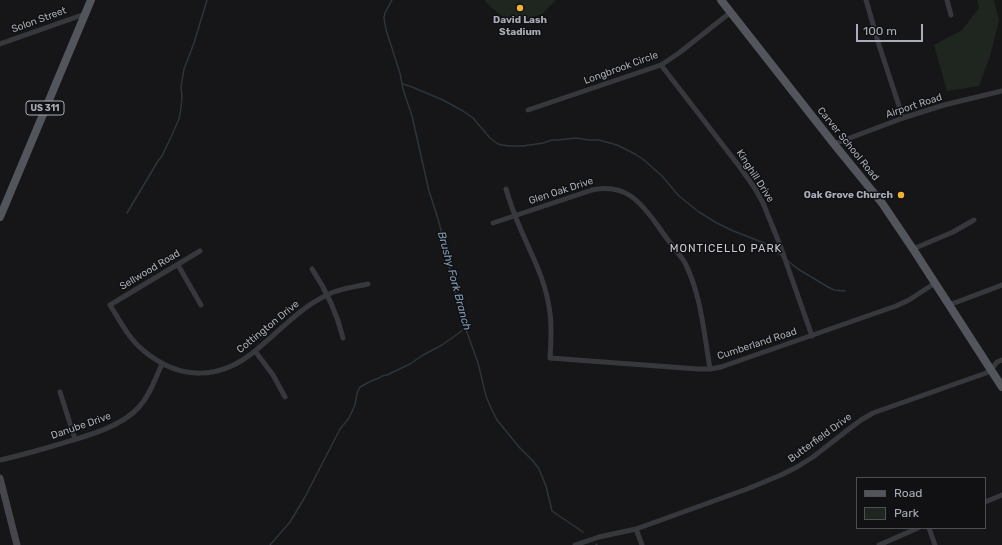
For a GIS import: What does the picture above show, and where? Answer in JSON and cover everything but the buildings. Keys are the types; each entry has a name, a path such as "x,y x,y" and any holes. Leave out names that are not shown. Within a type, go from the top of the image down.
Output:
{"main road":[{"name":"US 311","path":"0,217 91,0"},
{"name":"Carver School Road","path":"722,0 882,203 1002,387"}],"street":[{"path":"866,0 903,118"},
{"path":"947,0 952,15"},
{"name":"Longbrook Circle","path":"528,110 660,65 731,12"},
{"name":"Solon Street","path":"0,44 85,14"},
{"name":"Kinghill Drive","path":"660,65 739,166 763,203 780,245 812,336"},
{"name":"Airport Road","path":"834,144 903,118 944,105 1002,92"},
{"name":"Glen Oak Drive","path":"493,223 600,188 610,188 621,191 637,200 684,261 689,270 698,297 710,368"},
{"path":"506,189 515,216"},
{"name":"Cumberland Road","path":"515,216 540,271 547,297 552,330 550,358 698,369 721,367 896,306 909,300 935,283"},
{"path":"913,249 953,232 974,220"},
{"name":"Sellwood Road","path":"110,305 200,251"},
{"path":"178,265 201,305"},
{"path":"312,269 328,294 336,313 343,338"},
{"name":"Cottington Drive","path":"110,305 127,333 143,351 162,364 187,372 215,372 234,365 255,351 290,320 328,294 368,284"},
{"path":"949,305 1002,285"},
{"path":"255,351 273,375 285,397"},
{"name":"Butterfield Drive","path":"575,545 599,537 636,529 782,475 813,457 861,420 873,413 991,370 997,362 1002,360"},
{"name":"Danube Drive","path":"0,460 75,439 118,423 132,414 145,399 162,364"},
{"path":"60,392 75,439"},
{"path":"0,478 17,545"},
{"path":"986,502 1002,495"},
{"path":"636,529 642,545"},
{"path":"879,545 916,529"},
{"path":"929,529 935,545"}],"green space":[{"name":"David Lash Stadium","path":"485,0 556,0 542,14 521,20 507,20 486,3"},
{"path":"977,0 994,0 999,21 990,56 979,86 947,91 934,45 962,30 979,8"}],"waterway":[{"path":"127,213 162,156 179,119 184,69 194,43 207,0"},
{"name":"Brushy Fork Branch","path":"392,0 385,13 384,18 386,30 412,116 429,191 439,222 460,313 478,363 486,396 497,420 539,469 546,486 552,511 583,532"},
{"path":"403,84 443,100 463,111 473,118 490,138 498,144 523,146 552,140 576,138 599,140 617,145 644,160 662,176 679,196 699,212 731,230 764,243 782,256"},
{"path":"788,261 798,269 828,287 834,290 845,291"},
{"path":"270,545 290,522 305,497 340,429 349,418 355,405 357,393 360,387 410,364 442,345 466,328"}],"place":[{"name":"David Lash Stadium","path":"520,8"},
{"name":"Oak Grove Church","path":"901,195"}],"district":[{"name":"MONTICELLO PARK","path":"726,249"}]}
